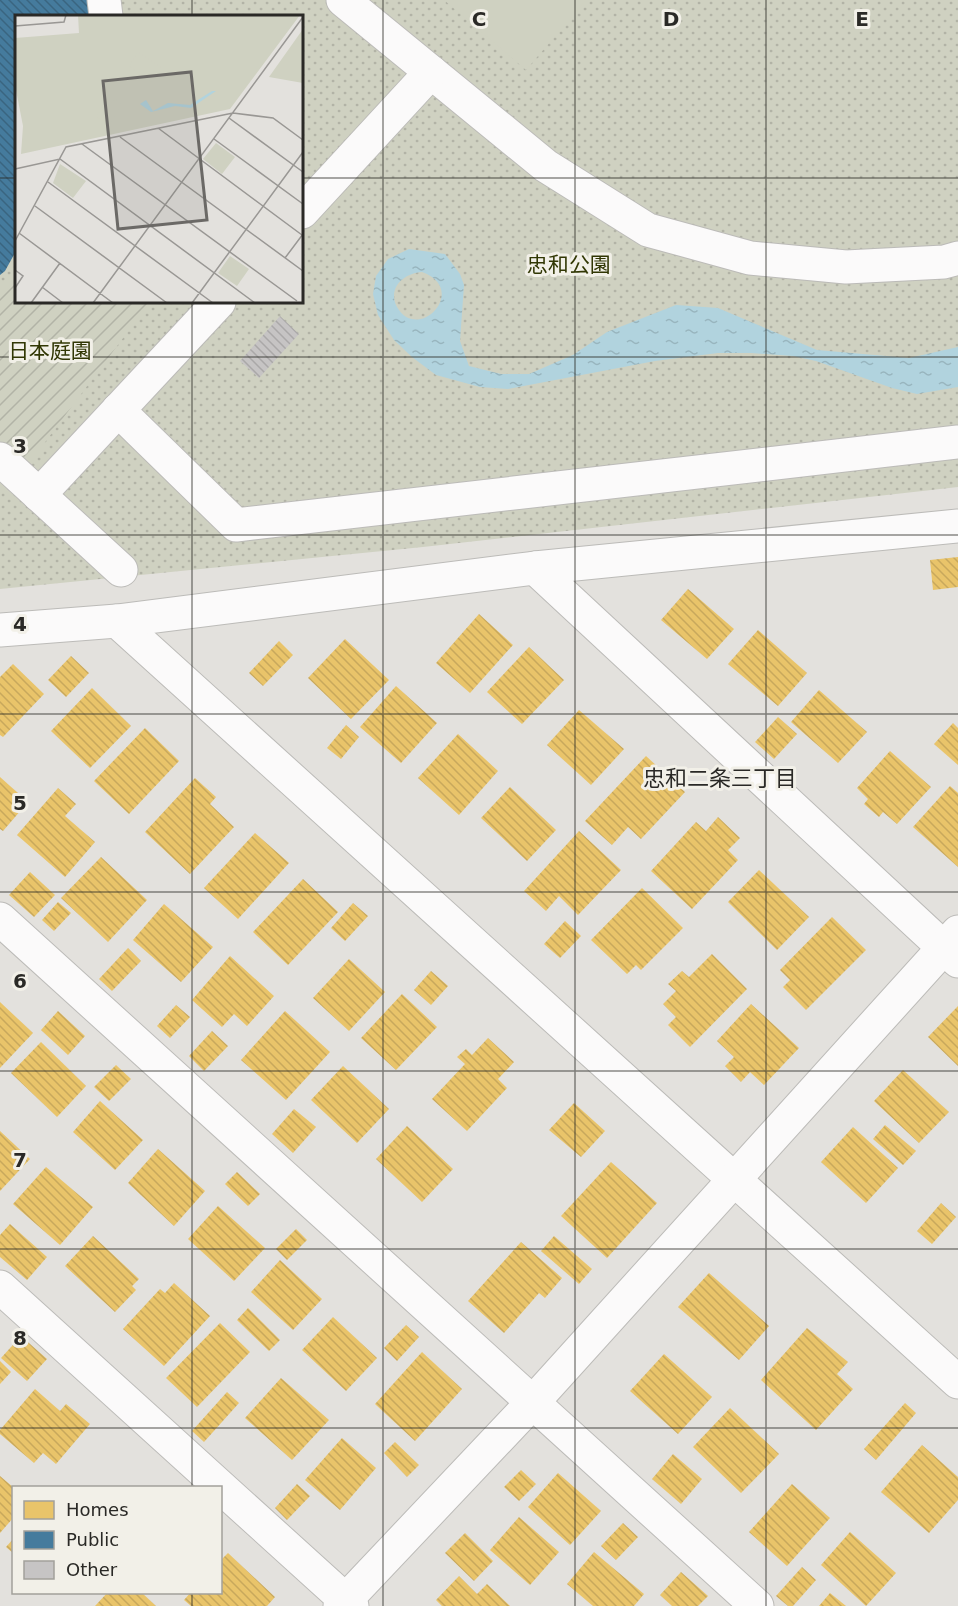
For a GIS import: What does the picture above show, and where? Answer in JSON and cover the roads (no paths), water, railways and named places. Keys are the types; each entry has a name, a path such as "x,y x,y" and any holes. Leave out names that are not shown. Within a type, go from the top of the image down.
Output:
{"street":[{"path":"104,0 106,15"},
{"path":"343,0 376,10 431,72 546,166 648,230 750,258 835,266 944,262 958,258"},
{"path":"303,211 431,72"},
{"path":"39,495 118,410 207,306"},
{"path":"118,410 236,525 958,442"},
{"path":"0,459 121,570"},
{"path":"0,630 117,621 536,568 958,526"},
{"path":"222,1490 346,1604 735,1179 953,947 536,568"},
{"path":"117,621 958,1382"},
{"path":"0,919 757,1606"},
{"path":"0,1287 217,1486"}],"water":[{"path":"409,249 445,254 460,274 464,285 460,341 469,366 501,374 529,374 573,355 607,332 676,305 718,308 817,350 909,358 958,347 958,387 917,394 892,388 816,361 793,356 718,353 655,361 508,389 480,387 436,375 394,340 378,315 373,294 376,276 388,259","holes":["422,272 436,280 441,290 441,300 435,310 427,317 417,320 406,317 394,300 399,283 409,275"]}],"district":[{"name":"忠和二条三丁目","path":"720,778"}],"park label":[{"name":"忠和公園","path":"569,265"},
{"name":"日本庭園","path":"50,351"}]}
